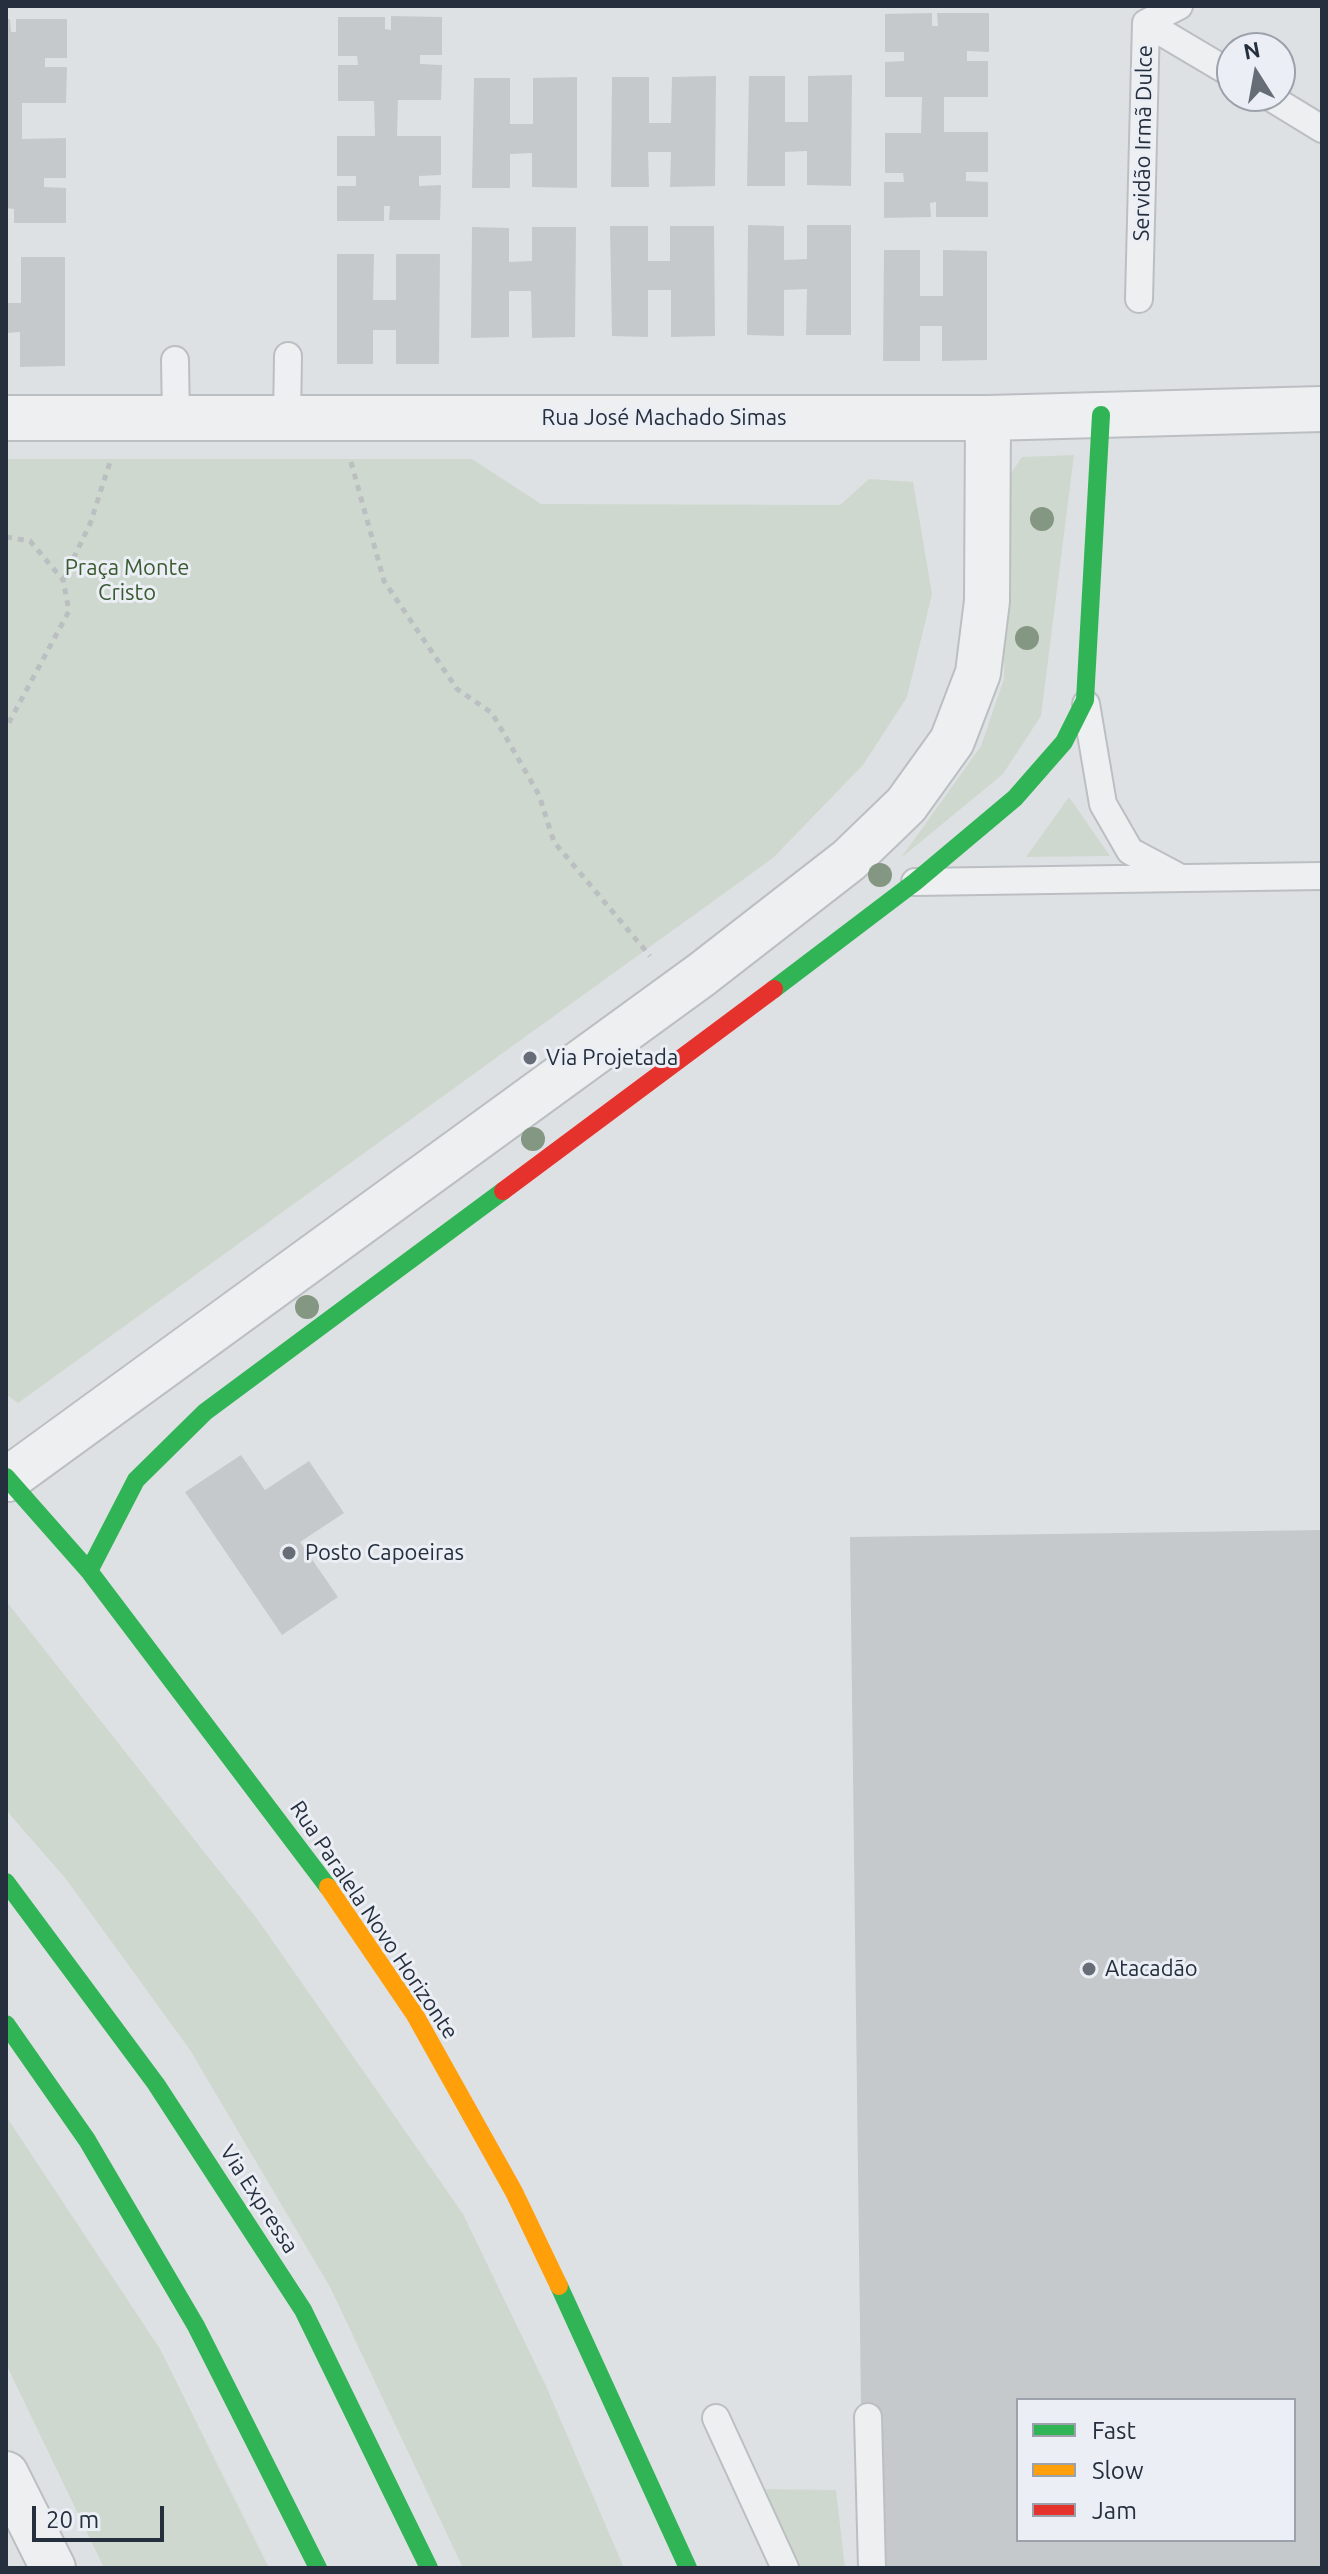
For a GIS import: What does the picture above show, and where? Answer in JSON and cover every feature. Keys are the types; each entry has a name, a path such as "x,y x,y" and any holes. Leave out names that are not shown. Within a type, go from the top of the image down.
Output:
{"main road":[{"path":"89,1571 136,1480 205,1412 709,1039 915,882 1015,798 1064,742 1085,700 1101,415"},
{"name":"Rua Paralela Novo Horizonte","path":"7,1478 89,1571 323,1879 415,2015 514,2192 601,2374 688,2568"},
{"name":"Via Expressa","path":"6,1882 156,2084 303,2310 429,2568"},
{"path":"6,2024 87,2140 196,2326 318,2568"}],"street":[{"name":"Rua José Machado Simas","path":"6,418 988,418 1322,409"},
{"path":"7,1478 679,990 849,860 906,805 952,741 978,673 987,601 988,418"},
{"path":"169,1362 205,1412"},
{"path":"6,2474 53,2568"}],"lane":[{"name":"Servidão Irmã Dulce","path":"1139,299 1146,23 1179,6"},
{"path":"1146,23 1216,65"},
{"path":"1294,112 1322,129"},
{"path":"287,419 288,356"},
{"path":"175,360 176,419"},
{"path":"1085,700 1103,804 1130,851 1180,878"},
{"path":"915,882 1322,876"},
{"path":"868,2417 872,2568"},
{"path":"716,2418 785,2568"}],"path":[{"path":"63,580 90,524 124,418"},
{"path":"340,418 384,581 457,689 492,713 539,795 554,842 679,990"},
{"path":"6,537 30,541 63,580 69,611 6,728"}],"green space":[{"path":"1074,455 1041,716 1003,774 901,858 981,746 1004,679 1005,482 1022,457"},
{"name":"Praça Monte Cristo","path":"6,459 472,459 541,504 840,505 869,479 913,482 932,594 907,697 863,765 773,858 18,1403 6,1394"},
{"path":"1069,797 1110,856 1026,857"},
{"path":"6,1601 258,1920 463,2214 546,2386 624,2568 463,2568 330,2287 190,2050 66,1879 6,1810"},
{"path":"6,2116 160,2349 269,2568 104,2568 6,2364"},
{"path":"753,2489 836,2490 845,2568 799,2568"}],"building":[{"path":"932,13 932,26 938,26 937,13 989,13 989,52 967,51 967,61 988,61 988,97 944,97 944,132 988,132 988,172 966,172 966,181 988,182 988,217 936,217 936,202 930,203 931,217 884,218 884,182 904,182 903,173 885,173 885,133 921,133 922,97 885,97 885,62 904,61 904,52 885,52 885,14"},
{"path":"391,16 442,17 442,55 420,55 420,64 442,65 441,100 398,100 397,136 441,136 441,175 419,176 419,186 441,185 440,220 389,220 390,206 384,206 384,221 337,221 337,186 356,186 356,176 337,176 337,136 375,136 374,101 338,101 338,65 358,65 357,56 338,56 338,17 385,17 385,29 391,30"},
{"path":"6,19 10,19 11,32 16,32 16,19 67,19 67,58 45,58 45,67 67,67 66,103 22,103 22,139 66,138 66,178 44,178 44,187 66,188 66,223 14,223 14,209 6,208"},
{"path":"852,75 851,186 807,185 807,151 785,152 785,186 747,186 749,76 785,76 785,122 808,122 808,76"},
{"path":"716,76 715,186 670,187 671,152 648,152 649,187 611,187 612,77 649,77 649,123 671,123 672,77"},
{"path":"577,77 577,188 532,187 532,153 510,154 510,188 472,188 474,78 510,78 510,124 533,124 533,78"},
{"path":"748,225 784,226 784,260 807,259 807,225 851,225 851,335 806,335 807,289 784,290 784,336 747,335"},
{"path":"610,226 648,226 648,261 670,261 670,226 714,226 715,336 671,337 671,290 648,290 648,337 612,336"},
{"path":"472,227 509,228 509,262 532,261 532,227 576,227 575,337 532,338 531,291 509,291 509,337 471,338"},
{"path":"884,250 920,250 920,296 943,296 943,250 987,251 987,360 942,361 942,326 920,326 920,361 883,361"},
{"path":"337,254 374,254 373,300 396,300 396,254 440,254 439,364 396,364 396,330 373,330 373,364 337,364"},
{"path":"21,257 65,257 65,366 20,367 20,332 6,333 6,303 21,303"},
{"path":"241,1455 265,1490 309,1461 344,1513 300,1542 338,1597 282,1635 185,1492"},
{"name":"Atacadão","path":"1322,1530 1322,2568 863,2568 850,1537"}],"traffic: fast":[{"path":"774,989 915,882 1015,798 1064,742 1085,700 1101,415"},
{"path":"89,1571 136,1480 205,1412 503,1191"},
{"path":"6,1477 89,1571 328,1887"},
{"path":"6,1882 156,2084 303,2310 429,2568"},
{"path":"6,2024 87,2140 196,2326 318,2568"},
{"path":"559,2286 688,2568"}],"traffic: slow":[{"path":"328,1887 415,2015 514,2192 559,2286"}],"traffic: jam":[{"path":"503,1191 774,989"}],"place":[{"name":"Via Projetada","path":"530,1058"},
{"name":"Posto Capoeiras","path":"289,1553"},
{"name":"Atacadão","path":"1089,1969"}]}
